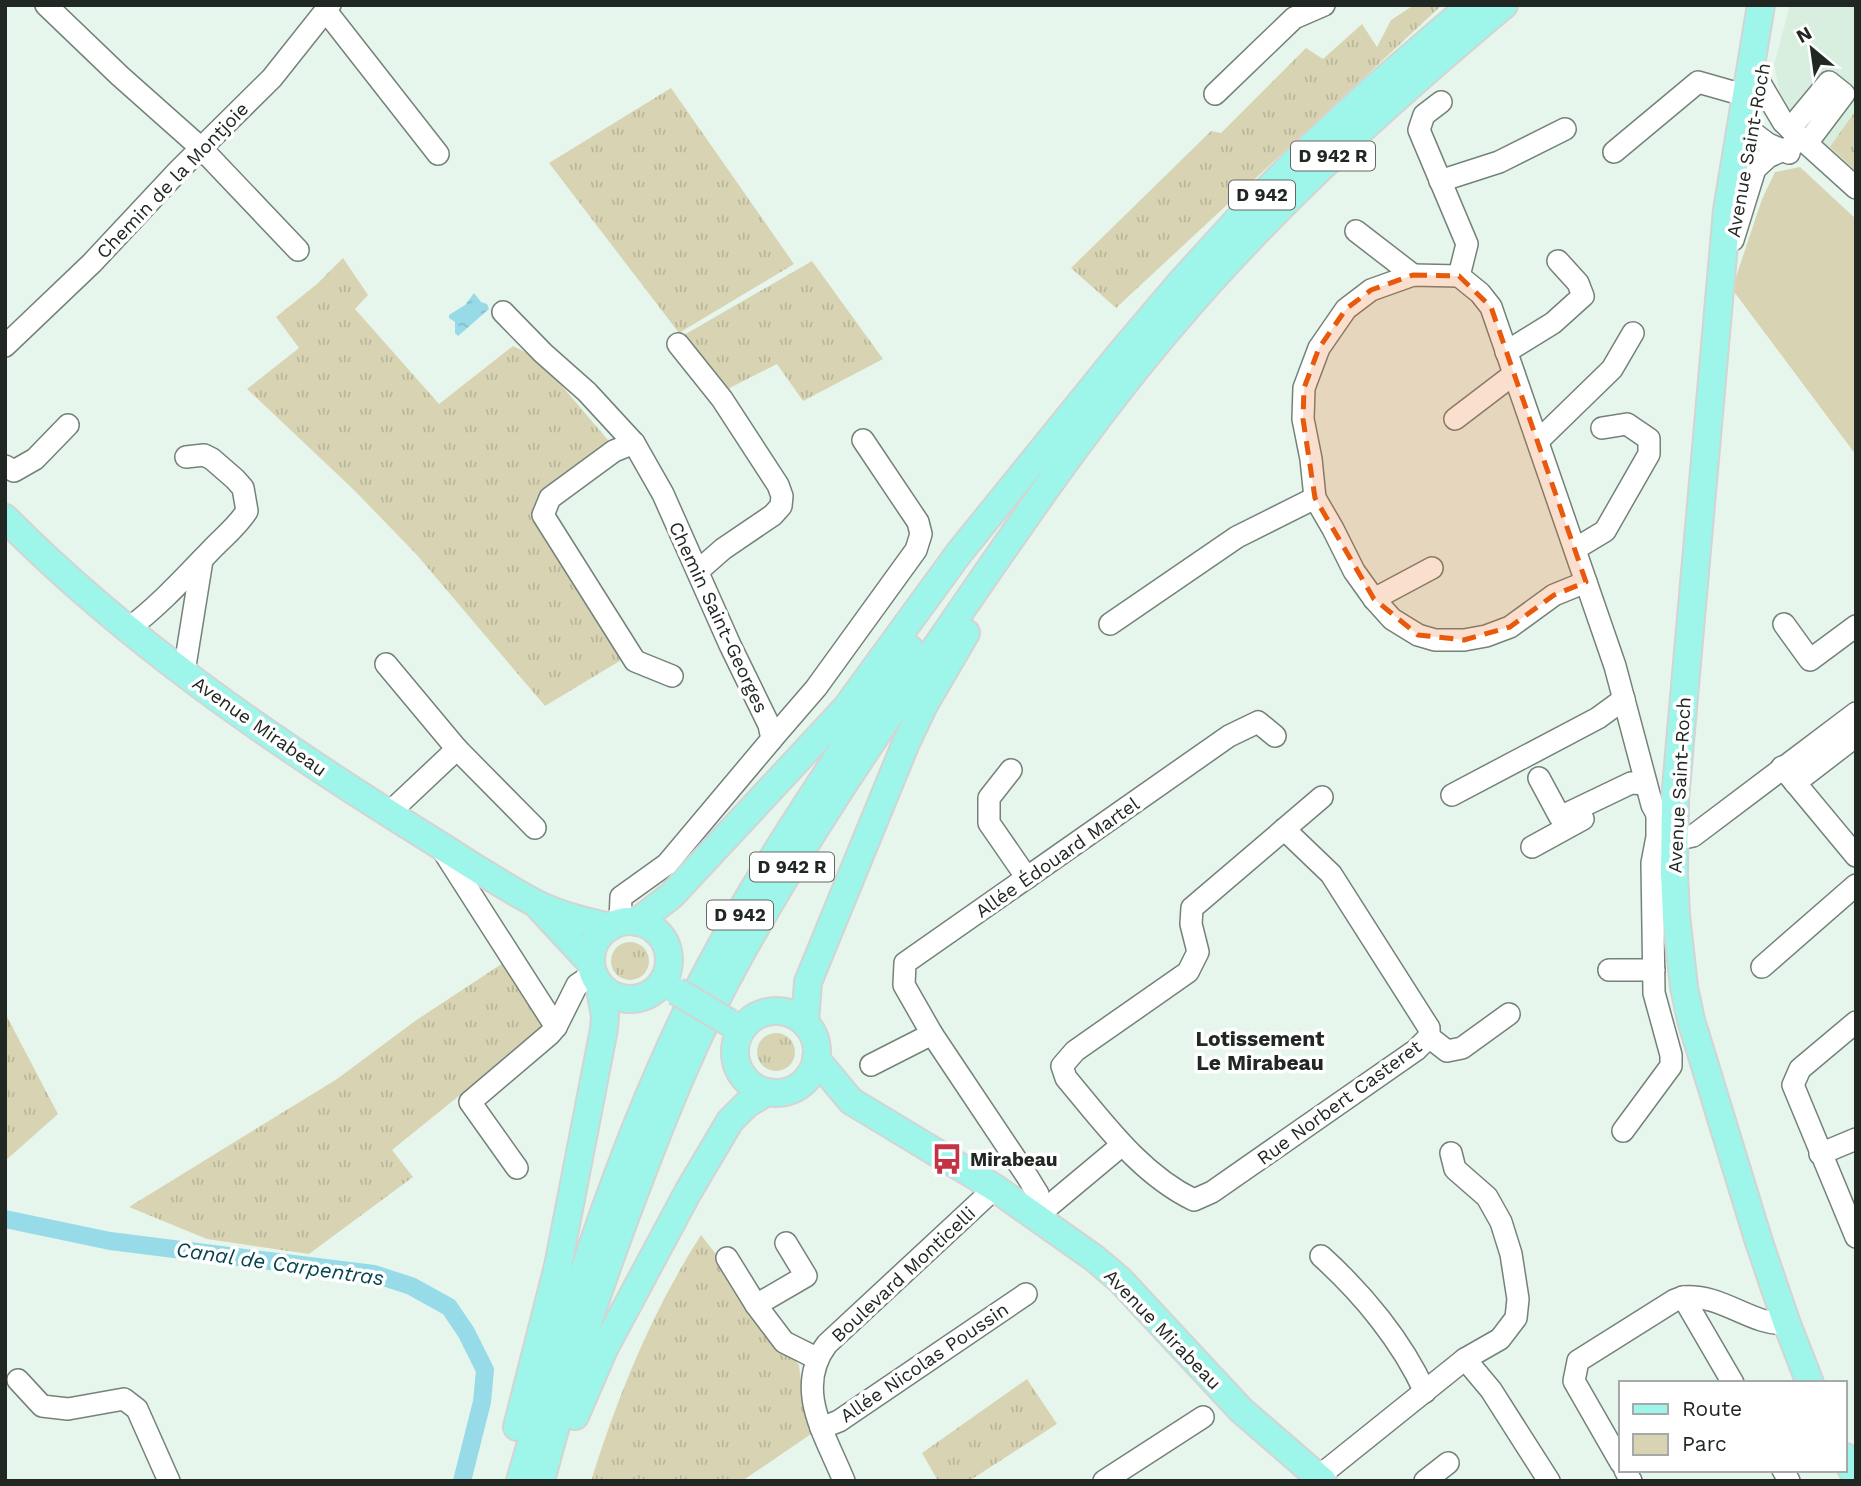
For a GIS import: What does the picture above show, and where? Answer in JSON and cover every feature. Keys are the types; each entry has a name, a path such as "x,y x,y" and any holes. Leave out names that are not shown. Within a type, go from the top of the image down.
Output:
{"main road":[{"name":"D 942","path":"520,1481 587,1257 653,1089 693,1000 761,876 805,806 972,556 1077,409 1173,292 1244,214 1371,90 1471,5"},
{"name":"D 942 R","path":"541,1481 602,1276 674,1091 732,970 827,810 899,701 1085,433 1174,322 1319,169 1504,5"},
{"name":"Avenue Saint-Roch","path":"1754,89 1761,5"},
{"name":"Avenue Saint-Roch","path":"1720,294 1732,240 1754,89 1773,5"},
{"name":"Avenue Saint-Roch","path":"1747,131 1727,210 1664,821 1684,987 1691,1020 1724,1133 1787,1324 1810,1381"},
{"path":"805,1023 808,982 924,705 976,615 1124,405 1174,322"},
{"path":"504,1481 558,1266 601,1042 605,1016 594,974 592,949 622,924 672,895 846,708 959,553 1077,409"},
{"name":"Avenue Mirabeau","path":"5,518 50,562 128,629 274,738 536,904"},
{"path":"536,904 608,993 619,998 643,998 669,987 735,1027"},
{"path":"536,904 581,920 622,924 657,932 668,951 669,987"},
{"path":"553,1481 581,1400 604,1349 688,1192 730,1121 747,1104 767,1093 788,1092 797,1087 806,1080 816,1059 812,1034 805,1023 795,1016 783,1012 759,1014 735,1027"},
{"path":"735,1027 734,1052 740,1073 747,1082 767,1093"},
{"path":"816,1059 851,1101"},
{"path":"797,1087 851,1101"},
{"name":"Avenue Mirabeau","path":"851,1101 995,1188 1037,1216 1120,1280 1241,1410 1320,1479"},
{"path":"1847,1461 1856,1477"}],"street":[{"path":"46,5 201,148 298,250"},
{"path":"1215,94 1294,18 1324,5"},
{"path":"328,8 438,154"},
{"name":"Chemin de la Montjoie","path":"5,346 92,263 272,78 328,8"},
{"path":"1615,152 1698,82 1754,89 1798,135 1856,188"},
{"path":"1441,102 1424,115 1419,130 1467,244 1459,276"},
{"path":"1747,131 1777,127 1798,135"},
{"path":"1440,181 1499,162 1565,129"},
{"path":"1747,131 1768,144 1803,159 1856,206"},
{"path":"1732,240 1755,169 1768,157 1796,143 1798,135"},
{"path":"1356,231 1413,275"},
{"path":"1506,352 1553,323 1583,296 1578,283 1558,261"},
{"path":"1586,582 1554,595 1510,627 1486,636 1464,640 1435,640 1418,635 1392,619 1374,599 1354,571 1334,529 1315,498 1303,409 1304,388 1319,348 1346,309 1371,290 1413,275 1459,276 1480,293 1491,307 1575,549 1586,582 1624,699 1646,784 1664,821 1657,837 1652,863 1654,993 1671,1055 1671,1066 1623,1131"},
{"name":"Chemin Saint-Georges","path":"503,312 543,353 587,392 634,443 663,494 730,645 769,724 772,739 667,864 621,897 622,924"},
{"path":"1538,440 1612,369 1633,334"},
{"path":"678,344 722,399 778,485 782,496 781,506 773,515 723,549 698,571"},
{"path":"1455,419 1514,374"},
{"path":"1575,549 1605,531 1649,454 1649,439 1627,424 1602,428"},
{"path":"5,466 14,471 35,458 68,425"},
{"path":"772,739 816,688 916,550 919,542 921,534 918,522 863,440"},
{"path":"634,443 614,451 550,498 543,515 635,661 672,676"},
{"path":"128,629 202,561 239,523 247,510 243,488 212,459 204,455 186,457"},
{"path":"1110,624 1237,537 1315,498"},
{"path":"184,672 202,561"},
{"path":"1374,599 1432,568"},
{"path":"1784,624 1810,660 1856,626"},
{"path":"386,664 457,749 535,828"},
{"path":"1452,795 1598,718 1624,699"},
{"path":"1789,775 1856,713"},
{"name":"Allée Édouard Martel","path":"932,1034 904,985 905,963 1229,736 1258,722 1275,736"},
{"path":"1532,847 1615,801 1636,798 1664,821 1693,836 1856,736"},
{"path":"389,813 457,749"},
{"path":"1011,770 989,798 989,823 1027,878"},
{"path":"1789,775 1856,856"},
{"path":"1539,778 1560,817 1631,783 1646,784"},
{"path":"1284,829 1322,797"},
{"name":"Rue Norbert Casteret","path":"1284,829 1331,874 1429,1028 1429,1037 1416,1050 1212,1192 1194,1200 1174,1190 1122,1145 1066,1078 1062,1066 1075,1051 1188,972 1198,952 1191,924 1192,908 1284,829"},
{"path":"439,844 556,1027"},
{"path":"1762,967 1856,885"},
{"path":"1609,970 1654,970"},
{"path":"517,1168 470,1102 556,1027 577,985 594,974"},
{"path":"1429,1037 1447,1051 1462,1048 1509,1014"},
{"path":"1856,1022 1800,1069 1793,1085 1856,1236"},
{"path":"872,1065 932,1034 1038,1194 1037,1216"},
{"path":"1820,1154 1856,1139"},
{"path":"1037,1216 1122,1145"},
{"path":"1320,1479 1465,1359 1500,1339 1516,1318 1518,1298 1511,1254 1501,1222 1487,1197 1455,1169 1451,1153"},
{"name":"Boulevard Monticelli","path":"844,1481 813,1404 812,1374 816,1358 827,1344 995,1188"},
{"path":"756,1305 806,1276 786,1243"},
{"path":"1321,1256 1389,1331 1425,1392"},
{"path":"727,1258 756,1305 784,1342 816,1358"},
{"name":"Allée Nicolas Poussin","path":"821,1428 839,1421 1026,1294"},
{"path":"1619,1460 1574,1381 1578,1361 1683,1297 1697,1296 1715,1300 1767,1322 1787,1324"},
{"path":"1683,1297 1732,1381"},
{"path":"1465,1359 1491,1390 1549,1481"},
{"path":"18,1380 43,1406 68,1409 124,1399 137,1409 169,1481"},
{"path":"1104,1481 1203,1417"},
{"path":"1425,1481 1448,1463"}],"highlighted area":[{"path":"1413,275 1459,276 1491,307 1586,582 1554,595 1510,627 1464,640 1418,635 1374,599 1315,498 1303,419 1304,388 1319,348 1346,309 1371,290"}],"shaded area":[{"path":"1790,5 1856,5 1856,174 1782,104 1774,65"}],"green space":[{"path":"1414,5 1442,5 1116,308 1071,268 1211,131 1221,133 1306,48 1323,59 1362,24 1377,47 1391,20"},
{"path":"671,88 794,264 679,333 549,163"},
{"path":"1856,110 1856,171 1830,147"},
{"path":"1800,167 1856,219 1856,455 1732,289 1762,199 1775,172"},
{"path":"343,258 368,295 355,309 439,404 513,346 539,359 613,446 541,496 628,656 545,706 416,554 354,490 247,389 299,348 276,317 317,284"},
{"path":"812,261 883,359 803,401 777,364 720,393 677,339"},
{"path":"630,942 643,948 649,961 643,974 630,980 617,974 611,961 617,948"},
{"path":"503,963 548,1024 392,1150 413,1177 309,1254 207,1239 129,1207 337,1079 415,1021"},
{"path":"5,1013 58,1114 5,1161"},
{"path":"776,1033 789,1039 795,1052 789,1065 776,1071 763,1065 757,1052 763,1039"},
{"path":"701,1235 734,1277 769,1340 787,1351 799,1365 804,1406 814,1432 742,1481 591,1481 638,1354 667,1293"},
{"path":"1027,1379 1057,1424 969,1481 938,1481 922,1453"}],"water":[{"path":"474,293 489,309 458,336 455,333 455,322 449,315 465,305"}],"waterway":[{"name":"Canal de Carpentras","path":"5,1219 110,1241 374,1274 411,1286 449,1307 466,1332 485,1370 482,1402 462,1481"}],"place":[{"name":"Mirabeau","path":"947,1159"}],"district":[{"name":"Lotissement Le Mirabeau","path":"1260,1051"}]}
